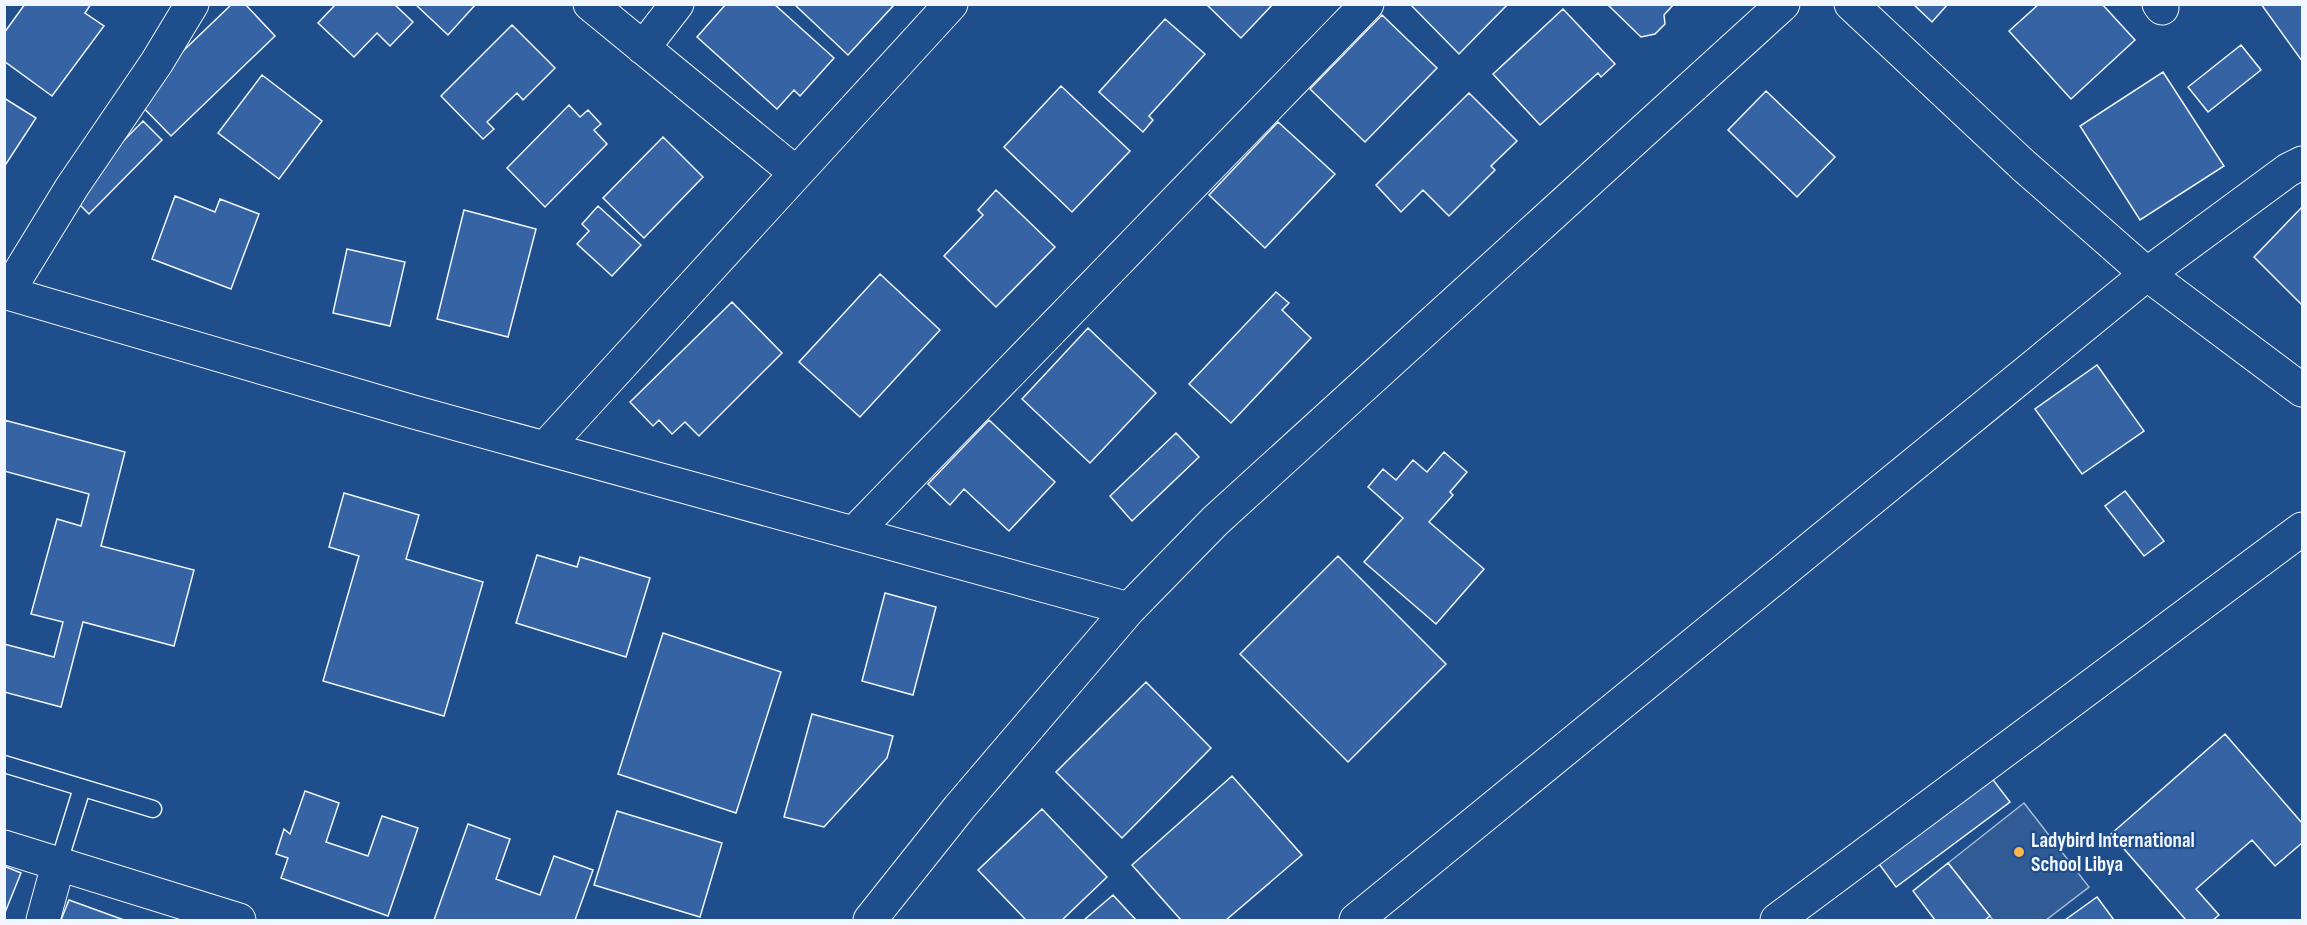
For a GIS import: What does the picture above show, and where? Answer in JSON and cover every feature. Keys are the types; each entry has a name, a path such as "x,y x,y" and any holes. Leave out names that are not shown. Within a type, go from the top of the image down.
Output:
{"street":[{"path":"192,4 157,62 72,187 6,292 410,411 1129,609"},
{"path":"590,4 796,173"},
{"path":"643,48 677,4"},
{"path":"545,448 951,4"},
{"path":"854,532 1367,4"},
{"path":"870,921 959,808 1129,609 1215,521 1783,4"},
{"path":"1851,4 2024,166 2147,274 2302,390"},
{"path":"1356,921 2147,274 2288,170 2302,163"},
{"path":"1777,921 2302,529"},
{"path":"4,847 238,921"},
{"path":"43,921 58,865"}],"lane":[{"path":"4,764 153,809"},
{"path":"58,865 82,788"}],"shaded area":[{"path":"2024,803 2089,887 2046,920 1993,920 1948,863"}],"building":[{"path":"25,4 91,4 85,13 104,26 52,96 4,61 4,33"},
{"path":"232,4 245,4 275,36 171,136 134,98"},
{"path":"336,4 394,4 413,22 390,46 377,33 354,57 318,23"},
{"path":"415,4 476,4 448,35"},
{"path":"726,4 774,4 834,58 800,96 794,90 777,109 697,37"},
{"path":"794,4 892,4 893,6 848,55"},
{"path":"1206,4 1273,4 1241,38"},
{"path":"1410,4 1508,4 1459,54"},
{"path":"1607,4 1674,4 1664,15 1665,24 1655,34 1641,37"},
{"path":"1913,4 1948,4 1932,22"},
{"path":"2039,4 2102,4 2135,40 2071,99 2009,31"},
{"path":"2261,4 2302,4 2302,61"},
{"path":"1563,9 1615,64 1601,77 1598,73 1540,125 1493,74"},
{"path":"1382,15 1437,68 1365,142 1310,89"},
{"path":"1165,19 1205,54 1149,116 1153,120 1143,132 1099,92"},
{"path":"512,25 555,68 523,100 517,93 487,122 494,129 483,139 441,96"},
{"path":"2241,45 2261,70 2208,112 2188,87"},
{"path":"2163,72 2224,166 2140,220 2080,126"},
{"path":"262,75 322,121 279,179 218,133"},
{"path":"1061,86 1130,151 1072,212 1004,147"},
{"path":"1766,91 1835,157 1797,197 1728,130"},
{"path":"1469,93 1517,141 1491,166 1495,170 1449,216 1423,190 1401,212 1376,185"},
{"path":"4,98 36,118 4,167"},
{"path":"569,105 580,117 588,110 601,124 594,130 607,144 545,207 507,168"},
{"path":"143,121 162,140 89,214 70,195"},
{"path":"1278,122 1335,174 1265,248 1209,195"},
{"path":"663,137 703,177 644,238 603,198"},
{"path":"996,190 1055,247 996,307 944,256 983,215 978,210"},
{"path":"175,196 215,212 220,199 259,214 231,289 152,259"},
{"path":"598,206 641,245 612,276 577,244 589,231 582,224"},
{"path":"2302,207 2302,305 2254,257"},
{"path":"464,210 536,229 508,337 437,319"},
{"path":"347,249 405,262 390,326 333,313"},
{"path":"880,274 940,330 860,417 799,362"},
{"path":"1276,292 1289,303 1282,310 1311,338 1231,423 1189,384"},
{"path":"732,302 782,353 699,436 685,422 672,434 659,420 653,426 630,402"},
{"path":"1088,328 1156,393 1090,463 1022,399"},
{"path":"2097,365 2144,431 2082,474 2035,409"},
{"path":"4,420 125,452 101,546 194,570 174,646 83,622 61,707 4,692 4,644 54,657 63,622 31,614 57,519 81,526 89,494 4,471"},
{"path":"989,420 1055,482 1009,531 964,489 950,505 928,484"},
{"path":"1176,433 1199,457 1132,521 1110,496"},
{"path":"1444,452 1467,472 1450,492 1453,495 1429,522 1484,569 1436,624 1364,562 1403,518 1368,487 1383,469 1396,480 1413,460 1427,472"},
{"path":"2125,491 2164,541 2144,556 2105,506"},
{"path":"344,493 419,515 406,559 483,582 444,716 323,681 359,556 329,547"},
{"path":"537,555 577,567 580,557 650,578 626,657 516,623"},
{"path":"1338,556 1446,664 1348,762 1240,654"},
{"path":"885,593 936,607 913,695 862,681"},
{"path":"663,633 781,672 736,813 618,774"},
{"path":"1146,682 1211,748 1122,838 1056,772"},
{"path":"812,714 893,736 887,758 824,827 784,817"},
{"path":"2225,734 2302,823 2302,843 2275,866 2252,840 2196,889 2219,915 2213,920 2186,920 2111,834"},
{"path":"1984,768 2010,802 1896,887 1871,853"},
{"path":"1232,776 1302,855 1226,920 1181,920 1132,865"},
{"path":"305,791 339,803 326,842 368,856 382,816 418,828 388,916 281,878 288,858 276,854 284,829 290,834"},
{"path":"1042,809 1107,877 1062,920 1026,920 978,870"},
{"path":"617,811 722,843 700,917 594,885"},
{"path":"468,824 510,839 496,879 540,895 554,856 593,870 575,920 434,920"},
{"path":"1948,863 1990,916 1985,920 1935,920 1913,891"},
{"path":"4,866 21,873 4,915"},
{"path":"1113,895 1136,920 1084,920"},
{"path":"2097,897 2114,920 2065,920"},
{"path":"69,900 124,920 61,920"}],"place":[{"name":"Ladybird International School Libya","path":"2019,852"}]}
